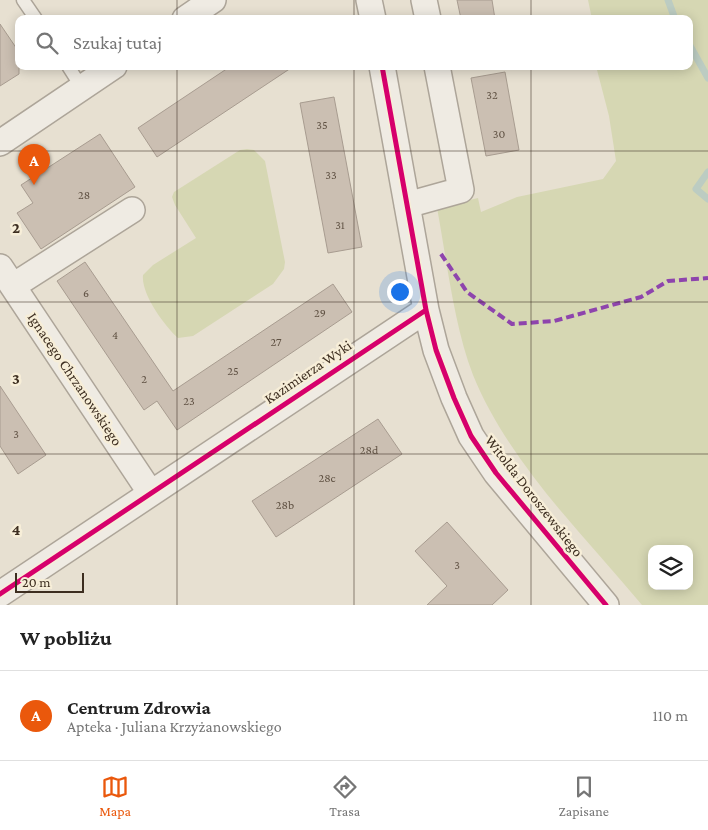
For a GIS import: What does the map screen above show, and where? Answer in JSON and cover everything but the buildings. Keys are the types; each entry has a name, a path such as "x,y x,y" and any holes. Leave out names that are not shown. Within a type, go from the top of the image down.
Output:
{"street":[{"path":"191,15 213,0"},
{"path":"369,0 372,15"},
{"path":"424,0 427,15"},
{"path":"0,143 108,70"},
{"path":"383,70 426,310"},
{"path":"407,205 461,190 438,70"},
{"path":"6,276 132,210"},
{"name":"Ignacego Chrzanowskiego","path":"6,276 150,492"},
{"name":"Kazimierza Wyki","path":"0,594 150,492 426,310"},
{"name":"Witolda Doroszewskiego","path":"426,310 436,350 471,436 496,473 606,605"}],"lane":[{"path":"23,0 33,15"},
{"path":"71,70 82,88"}],"green space":[{"path":"588,0 708,0 708,605 642,605 548,496 506,438 488,407 473,375 466,356 456,315 437,208 478,198 481,212 517,197 603,179 616,161 609,116 597,70 693,70 693,15 591,15"},
{"path":"240,150 254,150 265,161 285,262 284,269 273,284 193,336 178,338 154,309 143,283 143,275 153,265 196,238 175,205 172,197 174,192"}],"waterway":[{"path":"668,0 674,15"},
{"path":"693,51 708,78"},
{"path":"708,172 696,189 708,199"}],"marked path":[{"path":"441,254 467,292 512,324 554,321 641,297 668,281 708,278"}],"cycle path":[{"path":"383,70 426,310 436,350 454,398 471,436 496,473 606,605"},
{"path":"0,594 426,310"}],"place":[{"name":"Centrum Zdrowia","path":"34,185"}]}
